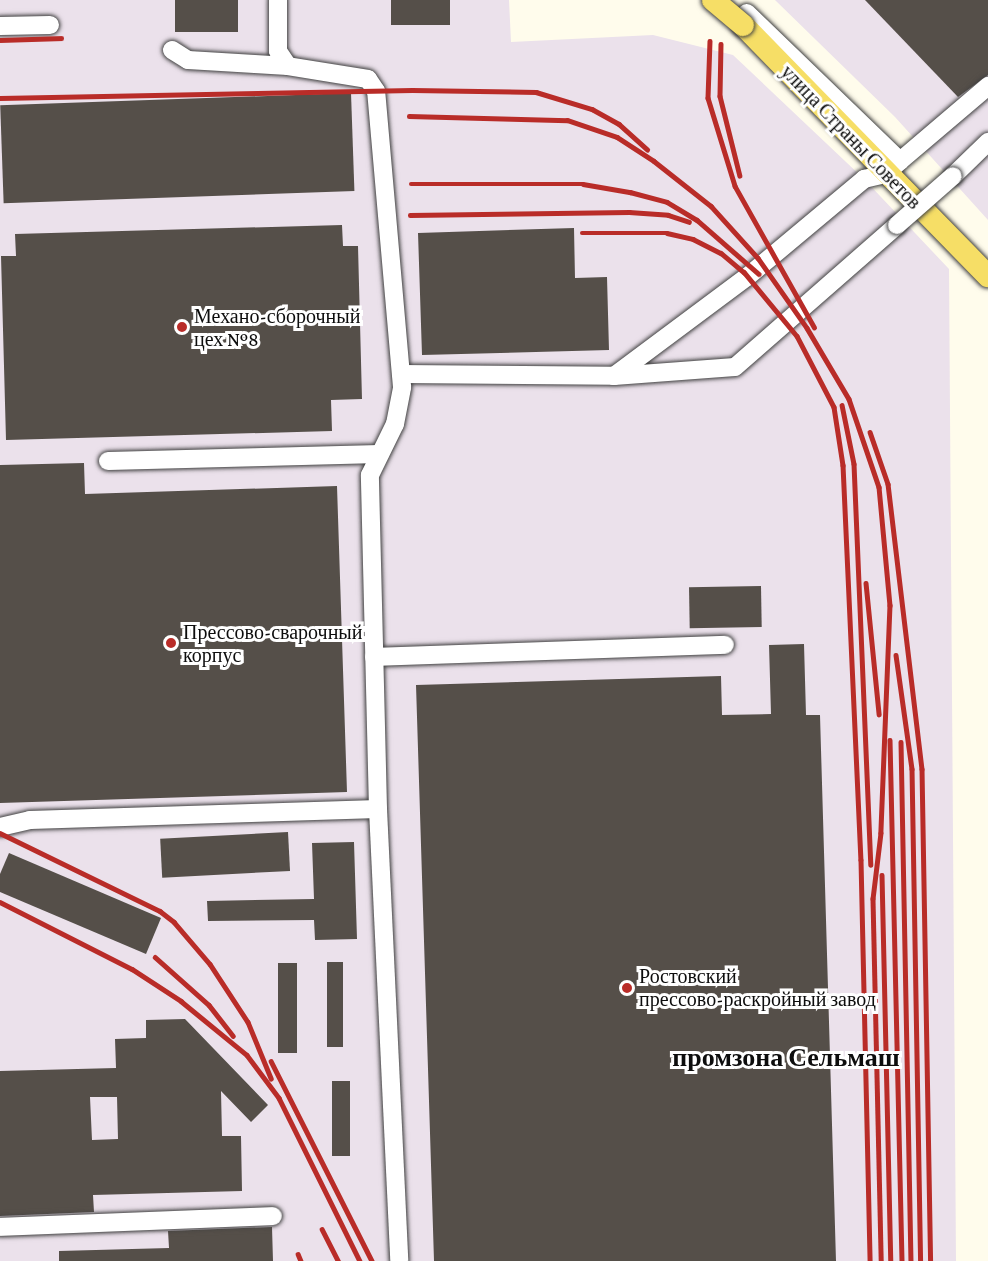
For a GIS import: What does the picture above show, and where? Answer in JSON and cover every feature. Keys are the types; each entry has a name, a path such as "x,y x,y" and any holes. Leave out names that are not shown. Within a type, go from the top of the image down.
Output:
{"main road":[{"name":"улица Страны Советов","path":"713,0 745,19 892,167 988,276"}],"lane":[{"path":"278,0 278,51 288,66"},
{"path":"723,0 745,19"},
{"path":"0,26 51,25"},
{"path":"172,50 188,60 288,66 368,79 376,91 401,374 395,424 370,475 378,809 399,1261"},
{"path":"614,376 747,277 864,179 892,167 988,86"},
{"path":"401,374 614,376 735,367 953,176 988,142"},
{"path":"108,461 380,454"},
{"path":"374,657 725,645"},
{"path":"0,827 30,820 378,809"},
{"path":"0,1227 273,1216"}],"shaded area":[{"path":"0,0 509,0 511,42 653,35 733,55 864,179 949,269 956,1261 0,1261"},
{"path":"775,0 988,0 988,220 895,117"}],"building":[{"path":"175,0 238,0 238,32 175,32"},
{"path":"391,0 450,0 450,25 391,25"},
{"path":"865,0 988,0 988,75 958,97"},
{"path":"351,93 354,191 4,203 0,105"},
{"name":"Механо-сборочный цех №8","path":"342,225 343,246 358,246 362,399 331,400 332,431 6,440 1,256 16,256 15,234"},
{"path":"574,228 575,278 607,277 609,350 422,355 418,233"},
{"name":"Прессово-сварочный корпус","path":"84,463 85,494 337,486 347,792 0,803 0,465"},
{"path":"761,586 762,627 690,628 689,587"},
{"name":"Ростовский прессово-раскройный завод","path":"804,644 806,715 820,715 836,1261 434,1261 416,685 721,676 722,715 771,714 769,645"},
{"path":"288,832 290,871 162,878 160,839"},
{"path":"354,842 357,939 315,940 314,920 208,921 207,901 314,899 312,843"},
{"path":"9,853 161,918 146,954 0,892 0,874"},
{"path":"327,962 343,962 343,1047 327,1047"},
{"path":"278,963 297,963 297,1053 278,1053"},
{"path":"185,1019 268,1105 251,1122 221,1091 222,1136 241,1136 242,1191 93,1195 94,1212 0,1216 0,1071 116,1068 115,1039 146,1038 146,1020","holes":["90,1097 117,1097 118,1139 92,1140"]},
{"path":"332,1081 350,1081 350,1156 332,1156"},
{"path":"272,1227 273,1261 59,1261 59,1251 169,1248 168,1231"}],"railway":[{"path":"0,40 61,38"},
{"path":"710,41 708,98 735,186 814,327"},
{"path":"721,44 720,96 740,176"},
{"path":"0,98 412,90 536,92 592,109 619,124 647,149"},
{"path":"409,116 567,120 617,137 654,161 711,206 758,258 807,328 849,399 879,487 890,605 881,833 873,899 881,1261"},
{"path":"411,184 583,184 630,192 667,202 697,220 759,274"},
{"path":"410,215 629,212 668,215 689,222"},
{"path":"582,233 667,233 693,239 721,253 744,272 797,336 834,407 843,465 861,860 870,1261"},
{"path":"842,405 854,464 871,865"},
{"path":"870,432 888,484 922,769 931,1261"},
{"path":"866,583 879,714"},
{"path":"896,655 912,769 921,1261"},
{"path":"890,740 902,1261"},
{"path":"901,742 911,1261"},
{"path":"0,833 160,911 174,922 210,964 248,1022 271,1078"},
{"path":"882,875 891,1261"},
{"path":"0,902 132,969 181,1001 247,1055 279,1098 360,1261"},
{"path":"155,957 209,1005 233,1036"},
{"path":"271,1061 372,1261"},
{"path":"322,1229 338,1261"},
{"path":"298,1254 301,1261"}],"place":[{"name":"Механо-сборочный цех №8","path":"182,327"},
{"name":"Прессово-сварочный корпус","path":"171,643"},
{"name":"Ростовский прессово-раскройный завод","path":"627,988"}],"district":[{"name":"промзона Сельмаш","path":"786,1058"}]}
